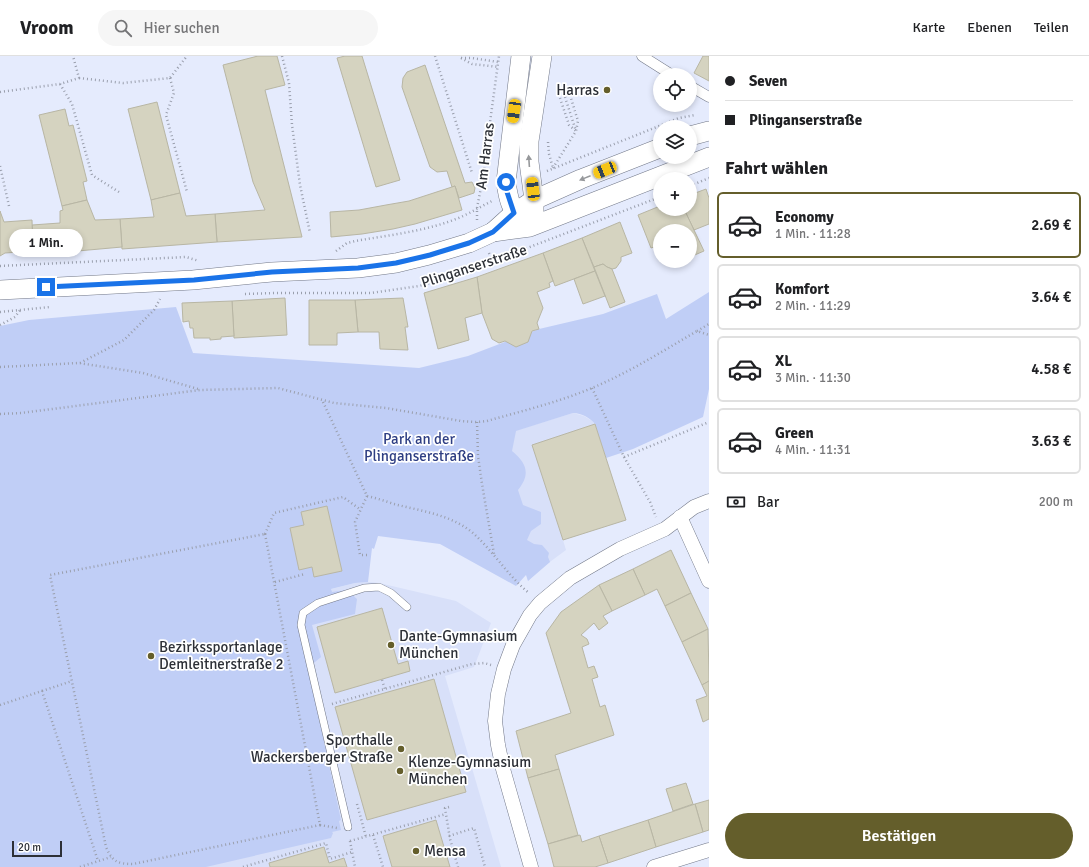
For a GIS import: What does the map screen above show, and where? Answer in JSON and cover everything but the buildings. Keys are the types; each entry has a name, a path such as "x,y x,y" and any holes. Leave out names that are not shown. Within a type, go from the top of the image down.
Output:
{"main road":[{"name":"Am Harras","path":"514,213 507,192 506,170 522,56"},
{"path":"514,213 530,227 533,215 534,200 529,162 529,141 542,56"},
{"path":"697,134 709,131"},
{"name":"Plinganserstraße","path":"493,232 514,213 534,200 653,151"},
{"name":"Plinganserstraße","path":"0,290 194,280 272,272 358,268 396,263 430,255 469,243 493,232 530,227 709,157"}],"street":[{"path":"642,56 661,68"},
{"path":"697,90 709,97"},
{"path":"531,867 503,770 495,721 498,694 504,669 520,630 530,614 540,603 570,578 596,562 662,530 694,507 709,501"},
{"path":"680,517 709,581"},
{"path":"654,867 709,850"}],"lane":[{"path":"348,827 301,625 303,613 318,603 364,588 379,587 391,593 407,607"}],"path":[{"path":"73,56 79,78"},
{"path":"0,92 60,84 79,78 123,82 170,78 187,56"},
{"path":"282,56 289,83 292,125 300,186 310,233"},
{"path":"435,56 472,173"},
{"name":"Am Harras","path":"477,208 484,172 499,56"},
{"path":"461,57 500,62"},
{"path":"461,57 472,64 499,68"},
{"path":"170,78 174,93 166,115 186,192"},
{"path":"60,84 72,104 92,175 119,192"},
{"path":"553,168 576,131 578,121 570,95"},
{"path":"564,97 576,131"},
{"path":"560,98 569,125 576,131"},
{"path":"532,179 553,168 678,118 697,114"},
{"path":"548,138 549,154 553,168"},
{"path":"0,166 9,206"},
{"path":"697,183 709,178"},
{"path":"334,253 346,243 416,230 462,216 507,192"},
{"name":"Plinganserstraße","path":"244,294 371,292 419,286 446,279 653,200"},
{"path":"462,216 463,220"},
{"path":"0,266 186,257"},
{"path":"79,363 124,340 154,310 160,299 168,299"},
{"path":"0,325 15,317 21,309"},
{"path":"0,414 20,413 200,390 278,388 323,401 386,408 477,422 487,421 592,388 651,358 709,324"},
{"path":"697,331 709,335"},
{"path":"0,367 79,363 143,373 200,390"},
{"path":"592,388 624,457 650,502 662,530"},
{"path":"323,401 367,496 356,522 360,555 369,555"},
{"path":"477,422 478,456 494,555"},
{"path":"624,457 709,422"},
{"path":"367,496 448,519 473,533 494,555 516,582 540,603"},
{"path":"266,534 50,575 106,847 111,857 121,864 133,864 320,825 266,534 274,513 343,497 361,510"},
{"path":"275,582 306,574"},
{"path":"328,706 472,664 484,663 504,669"},
{"path":"382,680 385,689"},
{"path":"0,706 72,681"},
{"path":"42,691 98,861"},
{"path":"355,799 366,837"},
{"path":"449,807 445,808 449,836 458,867"},
{"path":"355,867 350,841 446,814"},
{"path":"449,836 474,828 485,867"},
{"path":"373,835 383,867"},
{"path":"243,867 326,843 330,859 352,852"},
{"path":"80,867 89,866 98,861 111,857"}],"shaded area":[{"path":"573,413 584,416 595,424 626,520 563,540 566,550 539,570 528,581 498,436"},
{"path":"355,583 379,583 456,601 491,623 474,667 445,676 501,867 173,867 289,600"}],"green space":[{"name":"Bezirkssportanlage Demleitnerstraße 2","path":"709,292 709,389 703,417 633,449 606,458 595,424 580,414 573,413 516,431 512,451 521,460 526,470 522,485 518,490 523,505 541,512 541,524 531,531 527,540 534,544 542,545 549,553 548,557 550,562 528,581 526,575 516,586 440,544 378,536 374,549 372,548 368,582 355,583 331,589 332,592 347,590 357,599 355,614 312,625 321,657 308,668 341,820 339,821 341,830 332,832 331,838 206,867 0,867 0,326 29,320 176,307 193,353 419,368 468,356 539,329 603,314 657,294 666,319"}],"place":[{"name":"Harras","path":"607,90"},
{"name":"Dante-Gymnasium München","path":"391,645"},
{"name":"Bezirkssportanlage Demleitnerstraße 2","path":"151,656"},
{"name":"Sporthalle Wackersberger Straße","path":"401,749"},
{"name":"Klenze-Gymnasium München","path":"400,771"},
{"name":"Mensa","path":"416,851"}],"route":[{"path":"46,287 194,280 272,272 358,268 396,263 430,255 469,243 493,232 514,213 507,192 506,182"}],"park label":[{"name":"Park an der Plinganserstraße","path":"419,448"}]}
